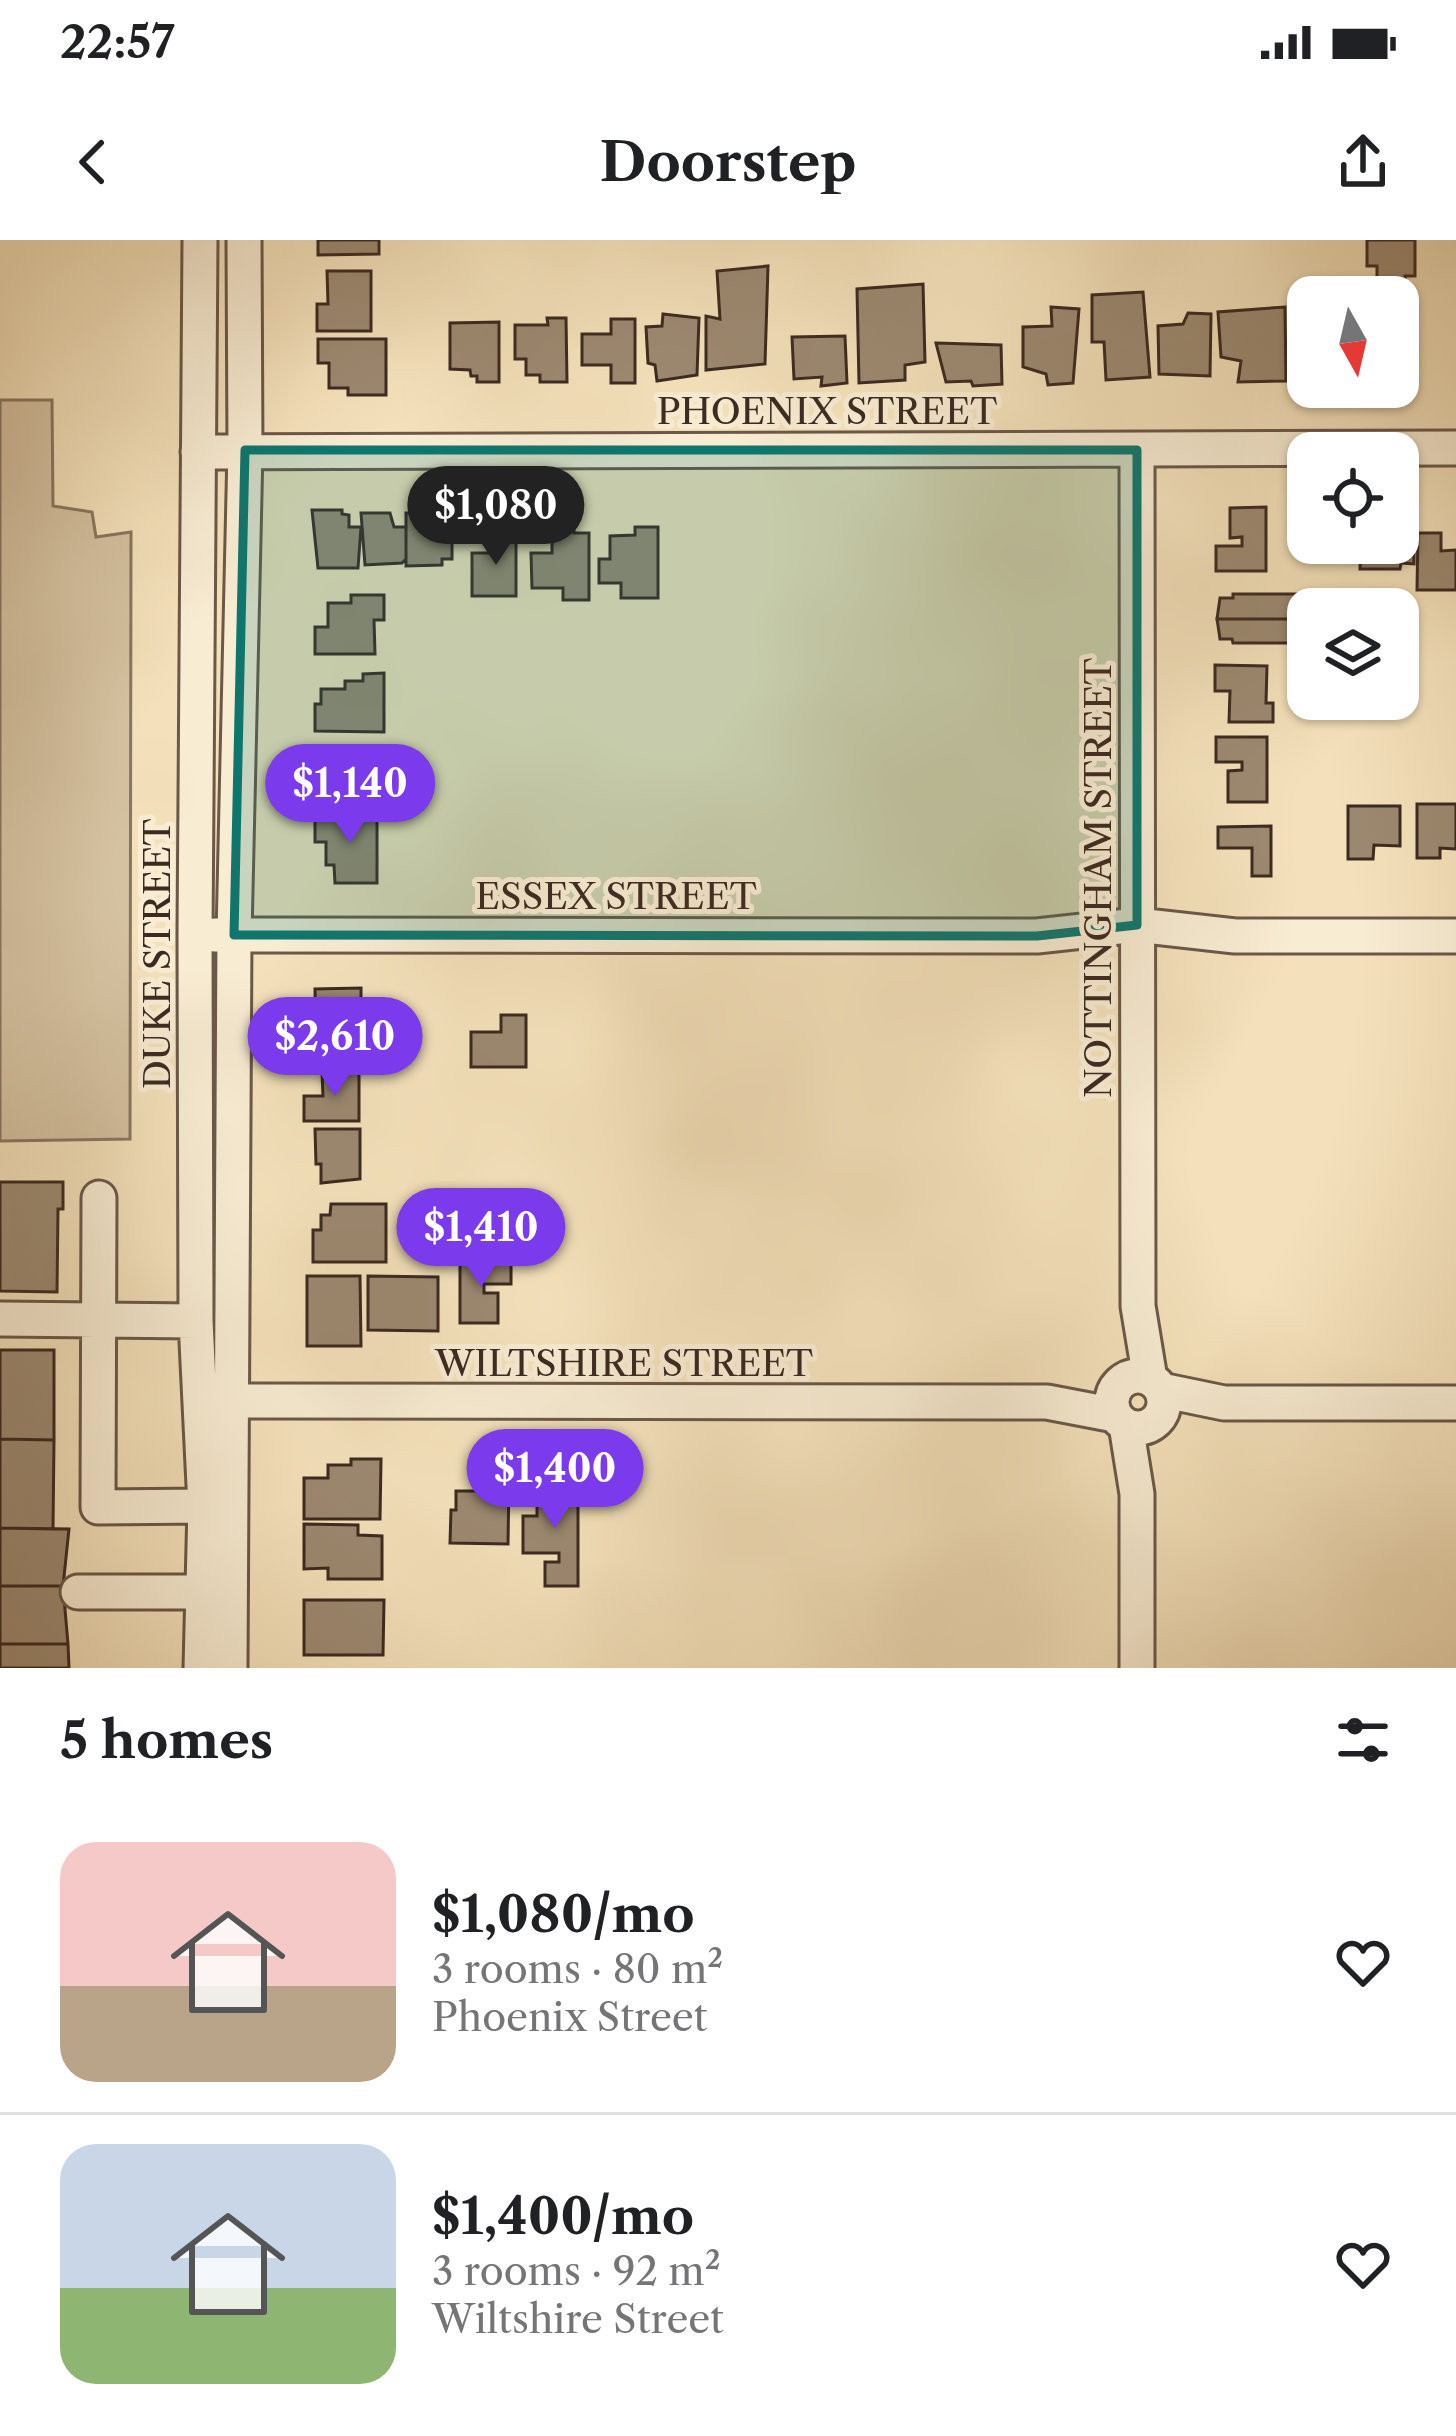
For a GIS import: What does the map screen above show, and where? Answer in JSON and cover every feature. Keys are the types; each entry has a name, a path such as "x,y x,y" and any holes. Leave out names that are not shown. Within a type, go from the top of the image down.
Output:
{"street":[{"name":"DUKE STREET","path":"200,240 196,1321 217,1401 230,1668"},
{"name":"DUKE STREET","path":"202,1668 205,1506 217,1401 234,935 245,450 244,240"},
{"name":"PHOENIX STREET","path":"198,452 1456,448"},
{"name":"NOTTINGHAM STREET","path":"1137,450 1137,1668"},
{"name":"ESSEX STREET","path":"195,935 1456,936"},
{"path":"99,1198 98,1508 205,1506"},
{"path":"0,1319 196,1321"},
{"name":"WILTSHIRE STREET","path":"217,1401 1456,1403"},
{"path":"78,1592 203,1592"}],"highlighted area":[{"path":"245,450 1137,450 1137,925 1037,936 234,935"}],"shaded area":[{"path":"0,400 52,400 53,506 92,512 96,537 131,532 130,1139 0,1141"}],"building":[{"path":"318,240 379,240 379,254 318,255"},
{"path":"1367,240 1415,240 1415,276 1377,276 1377,266 1367,266"},
{"path":"768,266 765,364 706,370 706,316 720,319 717,271"},
{"path":"327,271 371,271 371,331 317,331 317,304 328,304"},
{"path":"923,284 925,362 905,365 905,380 859,383 857,289"},
{"path":"1143,292 1150,377 1106,380 1104,342 1092,342 1092,295"},
{"path":"1051,307 1079,309 1073,383 1048,385 1046,374 1023,367 1023,327 1052,326"},
{"path":"1285,307 1286,381 1238,382 1241,361 1221,357 1218,312"},
{"path":"1188,313 1211,314 1210,376 1159,374 1158,326 1183,324"},
{"path":"663,314 699,318 697,375 657,381 655,365 648,363 646,327 662,326"},
{"path":"547,318 566,318 567,382 540,382 540,375 526,375 526,359 515,359 515,325 548,325"},
{"path":"611,319 635,319 635,383 611,383 611,365 582,365 582,334 611,334"},
{"path":"499,322 499,382 477,382 470,370 450,369 450,323"},
{"path":"845,336 847,383 821,386 822,377 794,379 792,337"},
{"path":"318,339 386,339 386,395 348,395 348,388 329,388 329,363 318,363"},
{"path":"936,343 1001,345 1002,384 946,382"},
{"path":"1266,507 1266,571 1216,571 1216,546 1242,546 1242,537 1230,538 1230,508"},
{"path":"312,510 342,510 349,515 349,527 361,527 358,568 318,568"},
{"path":"361,513 390,513 394,527 406,527 402,563 365,565"},
{"path":"406,513 435,513 438,527 452,526 452,559 442,559 442,565 406,566"},
{"path":"552,527 589,533 589,600 563,600 563,588 532,588 531,553 552,553"},
{"path":"635,527 658,527 658,598 621,598 621,583 599,583 599,559 610,559 610,536 635,535"},
{"path":"1419,533 1441,533 1441,551 1456,550 1456,590 1417,588"},
{"path":"489,534 516,534 516,596 472,596 472,553 489,553"},
{"path":"1360,564 1401,564 1400,569 1360,569"},
{"path":"1233,594 1287,594 1287,619 1217,619 1220,598 1233,598"},
{"path":"351,595 384,595 384,620 374,620 375,654 315,654 315,627 328,627 328,603 351,603"},
{"path":"1217,619 1287,619 1287,643 1220,639"},
{"path":"1215,665 1267,666 1266,703 1273,703 1273,722 1229,722 1230,691 1215,691"},
{"path":"384,673 384,732 315,731 315,704 321,704 321,689 345,689 345,681 363,681 363,674"},
{"path":"1216,737 1267,737 1267,802 1228,802 1228,771 1242,770 1242,762 1216,762"},
{"path":"340,747 375,747 376,809 314,809 314,783 325,783 325,760 340,760"},
{"path":"1417,804 1456,804 1456,849 1440,848 1440,858 1417,858"},
{"path":"1348,806 1400,806 1400,846 1374,845 1373,859 1348,859"},
{"path":"315,815 377,815 377,883 335,883 334,865 326,865 326,842 315,842"},
{"path":"1271,826 1271,876 1252,876 1252,848 1218,848 1218,827"},
{"path":"361,988 361,1052 316,1052 315,989"},
{"path":"501,1015 526,1015 526,1067 471,1067 471,1032 501,1032"},
{"path":"322,1073 359,1073 359,1121 304,1121 304,1096 323,1096"},
{"path":"315,1129 360,1129 360,1179 321,1183"},
{"path":"0,1182 63,1182 57,1292 0,1291"},
{"path":"331,1204 386,1204 386,1262 313,1262 313,1230 321,1230 321,1215 330,1215"},
{"path":"460,1261 511,1262 511,1284 484,1284 484,1293 498,1293 498,1323 460,1323"},
{"path":"307,1276 360,1276 361,1346 307,1346"},
{"path":"368,1276 438,1277 438,1331 368,1330"},
{"path":"0,1350 54,1350 54,1440 0,1439"},
{"path":"0,1439 54,1440 53,1529 0,1528"},
{"path":"351,1459 381,1459 380,1519 304,1519 304,1478 328,1478 328,1465 351,1465"},
{"path":"485,1481 509,1481 508,1544 450,1543 456,1491 485,1491"},
{"path":"537,1482 578,1482 578,1586 545,1586 545,1562 559,1562 559,1553 523,1553 523,1516 537,1516"},
{"path":"304,1524 358,1525 358,1535 382,1536 382,1579 328,1579 328,1568 304,1569"},
{"path":"0,1528 69,1529 63,1586 0,1586"},
{"path":"0,1586 63,1586 68,1644 0,1644"},
{"path":"304,1600 384,1600 383,1655 304,1655"},
{"path":"0,1644 68,1644 69,1668 0,1668"}]}
